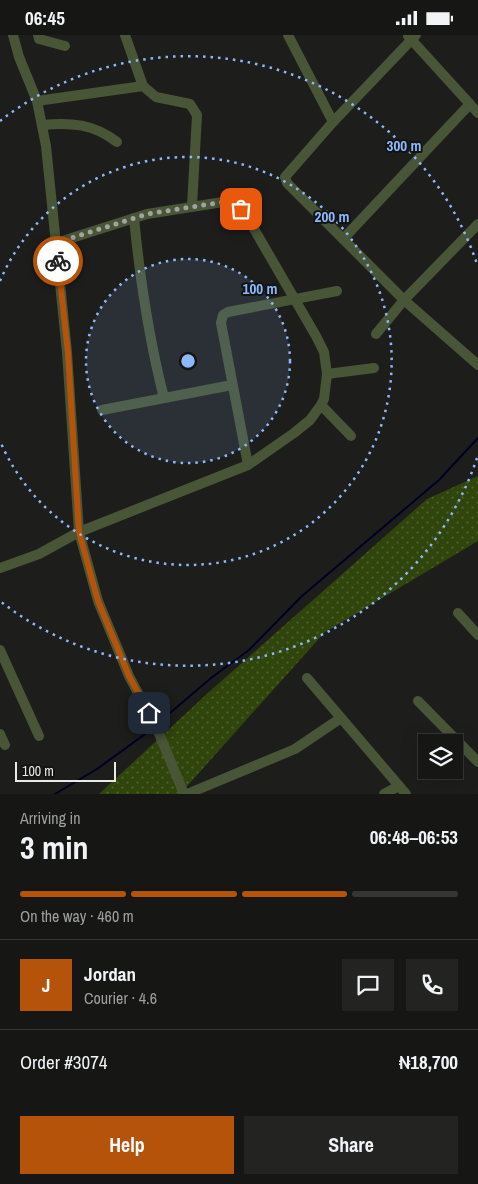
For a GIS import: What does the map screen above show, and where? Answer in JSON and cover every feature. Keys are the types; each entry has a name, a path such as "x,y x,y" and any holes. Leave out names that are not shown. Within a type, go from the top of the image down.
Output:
{"street":[{"path":"13,35 19,57 37,101 42,125 68,353 79,532 98,601 129,676 158,731 185,794 295,749 341,718"},
{"path":"38,35 38,39 65,46"},
{"path":"125,35 143,86 156,97 184,102 195,109 197,115 192,206"},
{"path":"288,35 333,122"},
{"path":"478,113 412,37 284,177 287,183 404,301 478,365"},
{"path":"37,101 143,86"},
{"path":"343,239 470,105"},
{"path":"42,125 73,123 86,125 108,135 117,142"},
{"path":"0,568 39,554 79,532 248,465 294,433 321,405 327,375 324,352 241,209 232,203 223,202 192,206 134,218 56,243"},
{"path":"134,218 142,293 153,354 164,398"},
{"path":"376,334 404,301 478,224"},
{"path":"248,465 221,323 223,315 228,312 294,298 338,291"},
{"path":"327,375 374,368"},
{"path":"102,409 232,385"},
{"path":"321,405 351,436"},
{"path":"458,613 478,635"},
{"path":"0,650 39,736"},
{"path":"307,678 402,790 384,794"},
{"path":"418,701 478,762"},
{"path":"0,734 5,745"}],"green space":[{"path":"478,476 478,541 325,632 180,794 99,794 209,692 427,499"}],"waterway":[{"path":"157,724 211,678 249,650 302,596 439,480 478,438"},
{"path":"55,794 97,769 152,729"}],"way so far":[{"path":"58,261 56,243 147,214 223,202 232,203 241,209"}],"route":[{"path":"58,261 68,353 70,411 79,532 98,601 135,690 149,713"}]}
